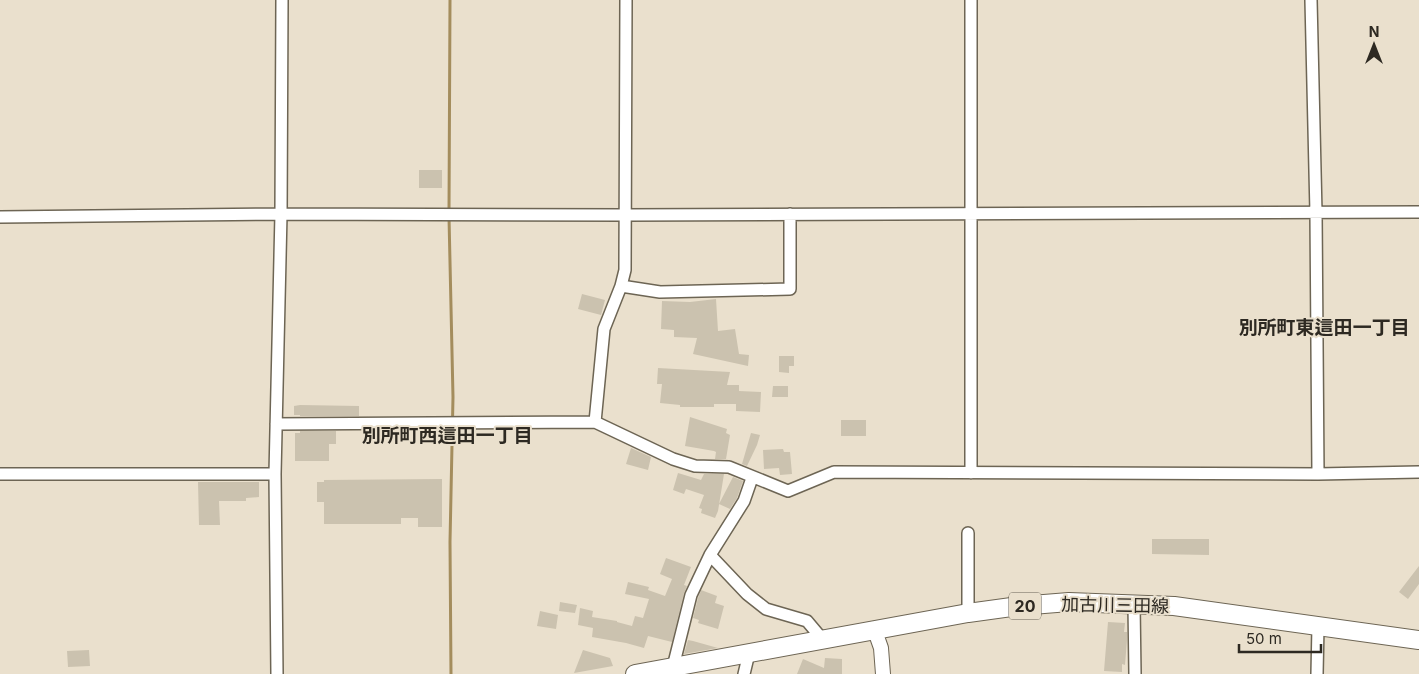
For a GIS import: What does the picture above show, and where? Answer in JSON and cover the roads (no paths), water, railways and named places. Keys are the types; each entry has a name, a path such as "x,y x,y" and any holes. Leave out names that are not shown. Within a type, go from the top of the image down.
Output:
{"main road":[{"name":"加古川三田線","path":"635,674 672,671 749,653 968,614 1019,606 1069,602 1174,606 1419,640"}],"street":[{"path":"277,674 275,474 281,214 282,0"},
{"path":"595,422 604,328 621,286 625,270 626,0"},
{"path":"971,0 971,473"},
{"path":"1312,0 1318,474"},
{"path":"0,217 281,214 626,215 1419,212"},
{"path":"621,286 660,292 790,289 790,214"},
{"path":"276,424 595,422 673,459 695,466 729,467 752,478 788,491 834,472 1318,474 1419,472"},
{"path":"0,474 275,474"},
{"path":"672,671 691,595 710,555 744,501 752,478"},
{"path":"968,533 968,614"},
{"path":"710,555 747,594 766,609 807,621 823,640"},
{"path":"1134,604 1135,674"},
{"path":"1317,674 1318,626"},
{"path":"875,631 881,648 883,674"},
{"path":"744,674 749,653"}],"waterway":[{"path":"449,211 450,0"},
{"path":"449,217 453,397 450,542 451,674"}],"district":[{"name":"別所町東這田一丁目","path":"1324,327"},
{"name":"別所町西這田一丁目","path":"447,435"}]}
